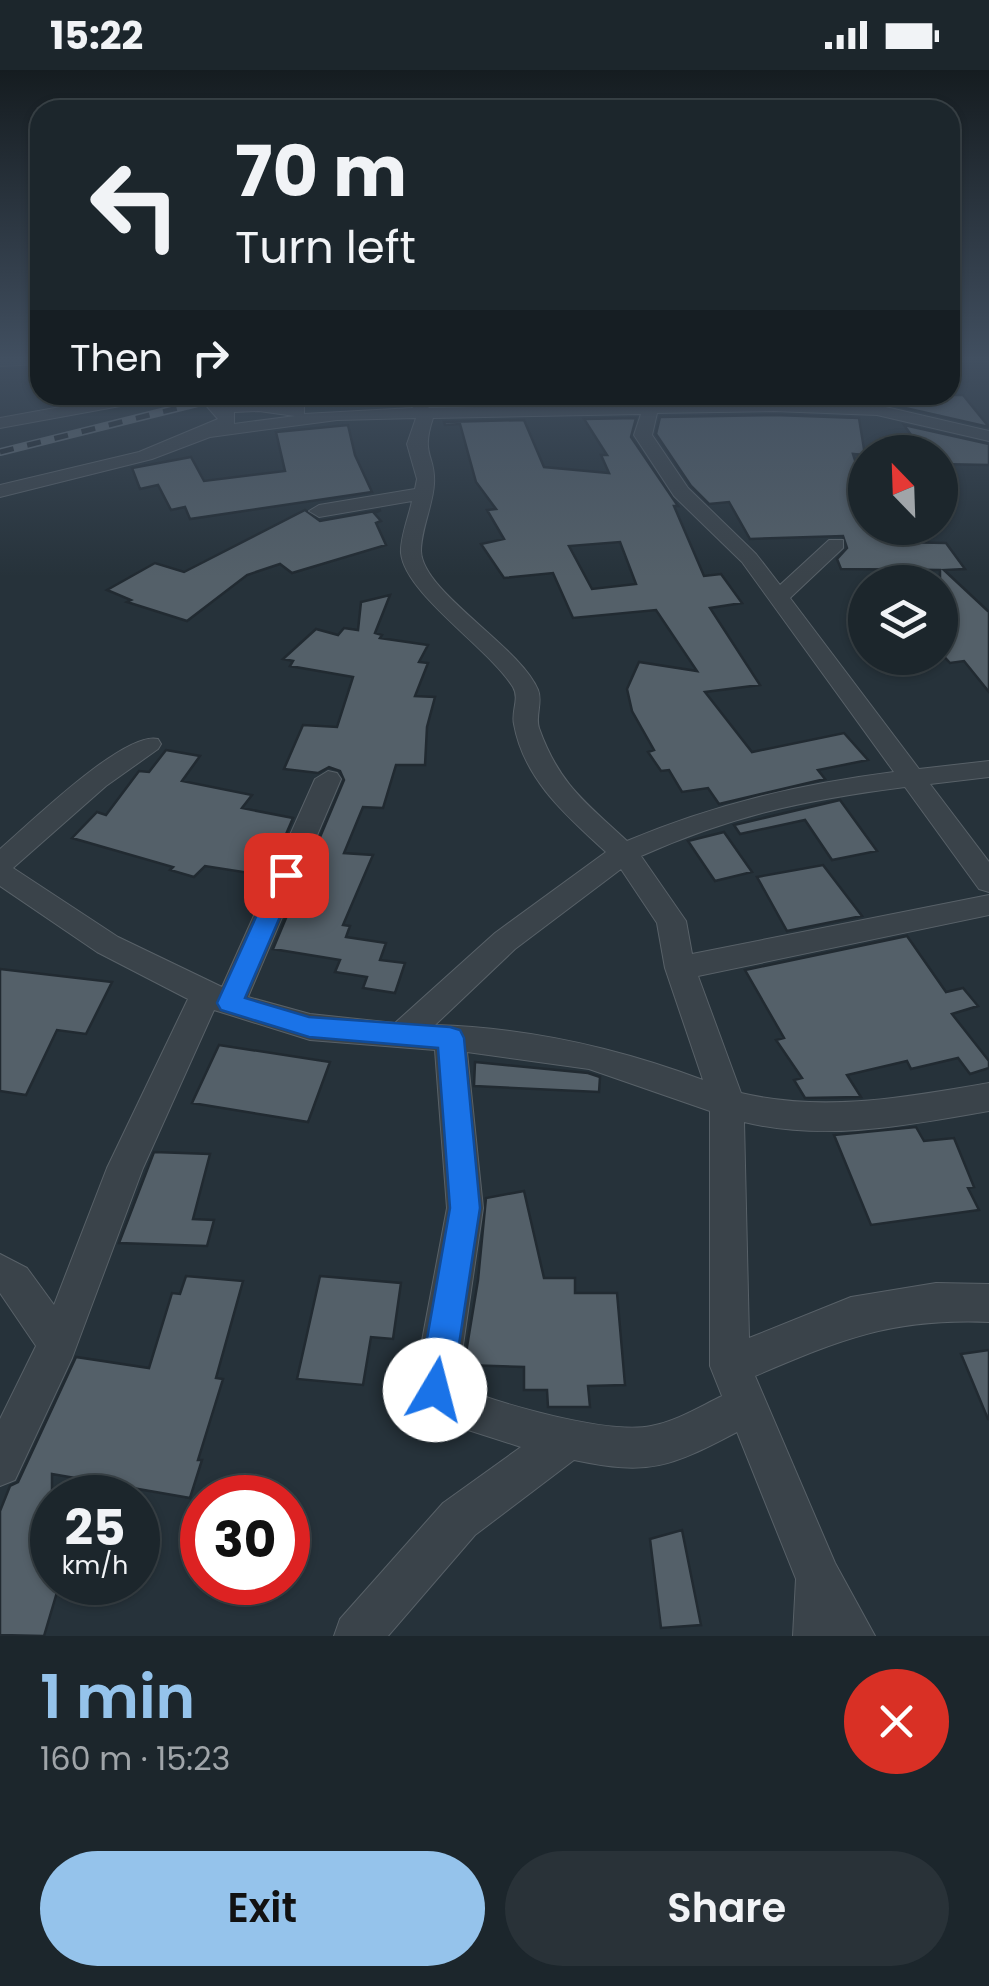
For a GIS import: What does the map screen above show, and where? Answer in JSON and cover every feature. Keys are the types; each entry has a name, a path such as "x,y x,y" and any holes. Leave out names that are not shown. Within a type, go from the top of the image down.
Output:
{"street":[{"path":"0,491 216,431"},
{"path":"420,431 416,444 426,479 425,493 411,553 422,579 511,667 528,693 525,722 544,772 566,799 624,853 671,921 680,968 728,1101 730,1366 819,1579 852,1636"},
{"path":"644,431 665,469 699,512 735,542 989,882"},
{"path":"0,483 52,476"},
{"path":"319,511 425,493"},
{"path":"777,599 836,544"},
{"path":"0,864 97,780 149,744"},
{"path":"401,1037 505,941 624,853 700,820 809,791 989,769"},
{"path":"0,1465 58,1344 125,1168 218,999 328,778"},
{"path":"0,872 45,908 218,999 309,1027 450,1038 591,1056 728,1101 791,1117 878,1115 989,1097"},
{"path":"680,968 989,905"},
{"path":"450,1038 465,1208 435,1390 446,1404 571,1438 639,1450 746,1406"},
{"path":"0,1272 14,1281 58,1344"},
{"path":"730,1366 851,1316 936,1301 989,1303"},
{"path":"356,1636 459,1519 571,1438"},
{"path":"816,1636 819,1579"}],"building":[{"path":"349,431 355,455 372,492 190,519 185,507 171,510 158,485 140,489 132,468 191,457 204,481 285,471 276,432"},
{"path":"462,431 529,431 544,467 609,473 601,455 607,455 592,431 633,431 631,437 678,506 674,506 704,576 721,574 742,603 710,608 760,685 705,692 752,752 844,733 868,760 818,770 825,779 719,804 708,788 682,792 669,770 661,771 648,752 654,750 632,711 627,689 639,662 697,671 656,610 573,618 553,573 504,578 481,544 504,539 487,510 496,509 476,482","holes":["620,542 636,584 592,589 569,546"]},
{"path":"657,431 861,431 862,435 848,435 848,545 947,545 965,569 958,569 958,565 848,565 848,569 841,569 837,559 847,548 843,536 750,539 729,502 709,504 691,486"},
{"path":"908,431 949,435 911,435"},
{"path":"958,437 989,444 989,465 958,464"},
{"path":"305,510 320,521 381,510 374,513 381,521 376,523 386,545 292,573 280,564 247,575 187,621 127,602 131,600 107,590 155,563 184,572"},
{"path":"958,583 989,612 989,692 964,661 958,662"},
{"path":"390,595 375,633 382,635 380,638 428,645 419,662 428,663 415,696 435,697 427,727 425,765 396,765 383,808 363,807 344,853 373,855 343,925 350,926 346,937 386,943 380,960 405,963 395,993 363,988 367,977 335,972 340,960 273,949 344,780 340,771 329,767 318,773 284,769 303,725 337,727 353,677 290,666 293,661 283,659 316,629 338,635 344,628 358,630 361,602"},
{"path":"166,750 200,756 182,781 252,795 242,808 293,818 268,876 205,866 194,877 170,870 173,867 72,838 97,812 106,815 139,771 149,772"},
{"path":"840,800 877,851 832,860 805,820 740,834 734,825"},
{"path":"724,832 752,872 715,881 688,841"},
{"path":"823,865 862,916 787,931 757,877"},
{"path":"907,936 946,992 963,988 978,1006 952,1014 989,1061 989,1068 970,1074 958,1058 911,1069 907,1061 847,1075 861,1097 805,1098 794,1080 802,1078 776,1040 784,1038 745,970"},
{"path":"0,969 112,982 86,1034 57,1030 26,1095 0,1091"},
{"path":"219,1045 330,1062 308,1122 192,1103"},
{"path":"475,1062 588,1073 600,1077 599,1092 474,1086"},
{"path":"916,1127 924,1141 954,1138 974,1187 968,1188 979,1210 871,1225 834,1135"},
{"path":"154,1152 210,1154 193,1219 214,1220 207,1246 119,1243"},
{"path":"524,1191 544,1278 575,1278 575,1293 617,1293 625,1385 588,1386 590,1407 548,1407 547,1390 524,1390 524,1367 464,1365 486,1198"},
{"path":"186,1276 243,1281 216,1378 223,1379 198,1460 202,1460 197,1475 180,1475 180,1496 160,1493 160,1475 30,1475 30,1605 53,1605 44,1636 0,1635 0,1511 10,1486 18,1482 76,1357 149,1368 172,1293 180,1294"},
{"path":"320,1276 401,1283 393,1339 371,1337 363,1385 297,1379"},
{"path":"989,1350 989,1419 988,1419 961,1354"},
{"path":"682,1530 701,1625 661,1628 650,1539"}],"railway":[{"path":"0,452 84,431"}],"route":[{"path":"286,875 230,1003 309,1027 450,1038 465,1208 435,1390"}]}
